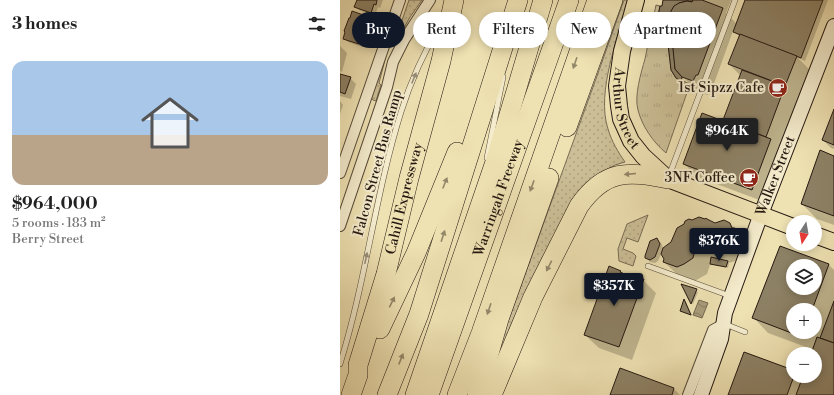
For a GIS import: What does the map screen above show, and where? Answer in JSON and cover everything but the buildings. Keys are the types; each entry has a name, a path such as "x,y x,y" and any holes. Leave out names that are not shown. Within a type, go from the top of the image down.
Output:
{"highway":[{"name":"Cahill Expressway","path":"350,395 358,375 358,365 386,274 409,178 441,61 453,0"},
{"path":"358,375 416,253 448,177 513,0"},
{"path":"387,395 419,314 518,0"},
{"name":"Warringah Freeway","path":"415,395 495,162 543,0"},
{"name":"Warringah Freeway","path":"429,395 569,0"},
{"name":"Warringah Freeway","path":"440,395 580,0"},
{"name":"Warringah Freeway","path":"457,395 481,333 597,0"},
{"path":"477,395 499,319 613,0"},
{"path":"492,395 534,297 579,206 585,198 594,188 612,177 636,173 668,179"}],"main road":[{"name":"Arthur Street","path":"636,0 622,51 618,86 621,120 631,141 643,156 668,179"},
{"path":"668,179 786,224"},
{"path":"822,238 834,242"}],"street":[{"path":"340,173 400,0"},
{"path":"340,226 388,86 394,62 404,40 430,0"},
{"name":"Walker Street","path":"701,395 721,338 725,313 731,296 834,26"},
{"path":"688,395 713,330 724,324"}],"lane":[{"name":"Falcon Street Bus Ramp","path":"340,364 352,318 378,199 401,112 419,64 453,0"},
{"path":"508,52 518,0"},
{"path":"668,179 735,0"},
{"name":"Warringah Freeway","path":"486,164 503,74"},
{"name":"Warringah Freeway","path":"473,223 483,178"},
{"path":"648,266 731,296"},
{"path":"724,324 744,332"}],"green space":[{"path":"409,0 422,0 405,26 405,12"},
{"path":"624,0 629,0 625,12 620,12"},
{"path":"656,5 660,6 659,12 655,12"},
{"path":"619,14 619,31 606,82 605,114 611,138 625,162 615,165 600,173 486,395 492,366 607,48 611,48 611,37"},
{"path":"647,48 669,48 671,69 676,78 690,84 666,153 652,139 645,128 638,110 638,84"},
{"path":"383,55 386,56 379,83 381,85 376,101 370,96"},
{"path":"648,215 638,242 627,238 623,249 633,253 636,256 633,266 619,261 618,249 627,224"}],"water":[{"path":"699,300 708,303 702,318 693,315"}],"place":[{"name":"1st Sipzz Cafe","path":"778,88"},
{"name":"3NF Coffee","path":"749,178"}]}
